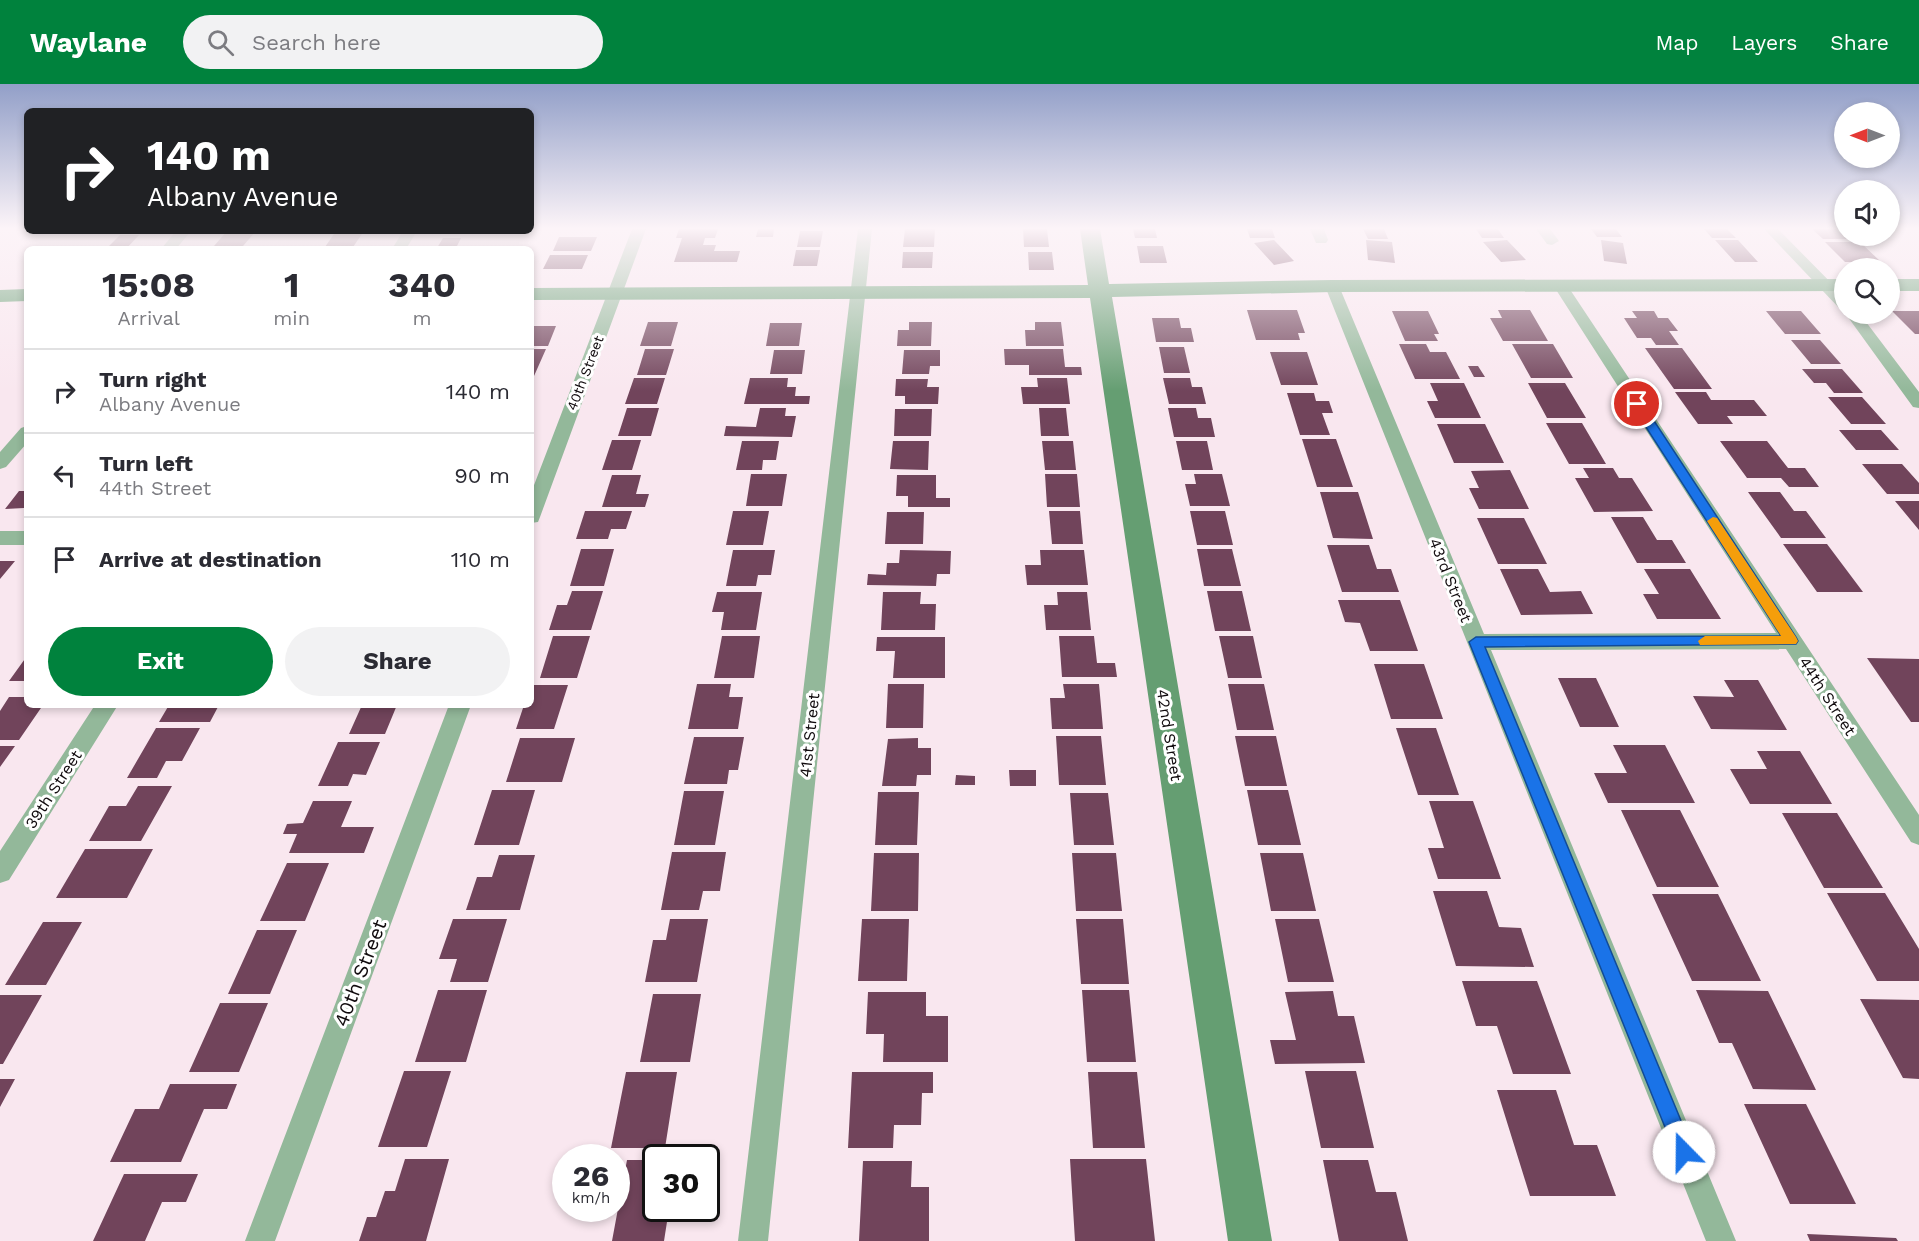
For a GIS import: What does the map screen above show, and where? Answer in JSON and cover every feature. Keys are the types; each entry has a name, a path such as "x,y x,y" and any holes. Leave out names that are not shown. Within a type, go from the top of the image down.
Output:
{"main road":[{"name":"42nd Street","path":"1099,283 1250,1241"},
{"path":"534,294 858,293 1332,286 1834,285"},
{"path":"1900,285 1919,285"},
{"path":"0,296 24,295"}],"street":[{"name":"40th Street","path":"534,509 619,283"},
{"name":"41st Street","path":"753,1241 859,283"},
{"name":"44th Street","path":"1560,285 1919,835"},
{"name":"43rd Street","path":"1332,286 1721,1241"},
{"path":"1860,324 1919,403"},
{"path":"0,463 24,435"},
{"path":"0,538 24,538"},
{"path":"1476,642 1791,641"},
{"name":"39th Street","path":"0,872 105,708"},
{"name":"40th Street","path":"260,1241 459,708"}],"building":[{"path":"1247,310 1297,310 1305,333 1298,333 1300,340 1256,340"},
{"path":"1498,310 1530,310 1548,341 1503,341 1490,318 1502,318"},
{"path":"1392,311 1428,311 1439,334 1434,334 1438,341 1405,341"},
{"path":"1632,311 1654,311 1658,318 1668,318 1678,331 1669,331 1679,345 1656,345 1651,338 1637,338 1624,318 1637,318"},
{"path":"1766,311 1801,311 1821,334 1785,334"},
{"path":"1900,311 1919,311 1919,334 1915,334 1900,319"},
{"path":"1152,318 1179,318 1181,328 1191,328 1194,342 1156,342"},
{"path":"648,322 678,322 671,346 640,346"},
{"path":"909,322 932,322 931,346 897,346 898,330 909,330"},
{"path":"1035,322 1061,322 1064,346 1026,346 1025,330 1035,330"},
{"path":"770,323 802,323 799,346 766,346"},
{"path":"534,326 556,326 548,346 534,346"},
{"path":"1791,340 1820,340 1841,364 1811,364"},
{"path":"1399,344 1426,344 1430,352 1446,352 1460,379 1415,379"},
{"path":"1512,344 1553,344 1573,378 1531,378"},
{"path":"1159,347 1184,347 1190,373 1164,373"},
{"path":"1645,348 1682,348 1712,389 1674,389"},
{"path":"534,349 546,349 534,376"},
{"path":"645,349 674,349 666,375 637,375"},
{"path":"1004,349 1063,349 1065,367 1081,367 1082,375 1029,375 1029,365 1005,365"},
{"path":"774,350 805,350 802,374 770,374"},
{"path":"904,350 940,350 940,366 930,366 929,374 902,374"},
{"path":"1270,352 1307,352 1318,385 1281,385"},
{"path":"1468,366 1478,366 1485,377 1474,377"},
{"path":"1802,369 1842,369 1863,393 1834,393 1826,383 1814,383"},
{"path":"634,378 665,378 657,404 625,404"},
{"path":"750,378 788,378 787,387 796,387 795,396 810,396 809,404 744,404"},
{"path":"1037,378 1067,378 1070,404 1023,404 1021,387 1038,387"},
{"path":"1163,378 1190,378 1192,387 1202,387 1206,404 1169,404"},
{"path":"896,379 928,379 927,387 939,387 938,404 905,404 905,396 895,396"},
{"path":"1430,383 1464,383 1481,418 1435,418 1427,401 1438,401"},
{"path":"1528,383 1565,383 1586,418 1547,418"},
{"path":"1675,392 1706,392 1711,400 1754,400 1767,416 1727,416 1733,424 1698,424"},
{"path":"1287,393 1314,393 1316,401 1329,401 1333,413 1322,413 1330,435 1300,435"},
{"path":"1828,397 1862,397 1886,424 1851,424"},
{"path":"627,408 659,408 651,436 618,436"},
{"path":"760,408 786,408 785,416 796,416 792,437 724,436 726,426 756,427"},
{"path":"1039,408 1066,408 1069,436 1041,436"},
{"path":"1168,408 1196,408 1198,418 1211,418 1215,437 1174,437"},
{"path":"895,409 932,409 931,436 894,436"},
{"path":"1546,423 1582,423 1606,464 1569,464"},
{"path":"1437,424 1485,424 1504,463 1454,463"},
{"path":"1839,430 1881,430 1899,450 1856,450"},
{"path":"1302,439 1336,439 1353,487 1317,487"},
{"path":"612,440 641,440 632,470 602,470"},
{"path":"742,441 779,441 776,460 763,460 762,470 736,470"},
{"path":"893,441 929,441 928,470 890,469"},
{"path":"1042,441 1073,441 1076,470 1045,470"},
{"path":"1176,441 1207,441 1213,470 1182,470"},
{"path":"1720,441 1767,441 1788,468 1805,468 1819,487 1789,487 1781,478 1747,478"},
{"path":"1862,464 1902,464 1919,483 1919,494 1887,494"},
{"path":"1583,468 1613,468 1619,478 1632,478 1653,511 1594,512 1575,478 1589,478"},
{"path":"1510,470 1529,509 1479,509 1469,488 1479,488 1471,471"},
{"path":"751,474 787,474 782,506 746,506"},
{"path":"1045,474 1077,474 1080,507 1047,507"},
{"path":"1194,474 1222,474 1230,506 1190,506 1185,484 1196,484"},
{"path":"612,475 641,475 636,494 649,494 645,507 602,507"},
{"path":"897,475 936,475 936,498 950,498 950,507 908,507 908,496 896,496"},
{"path":"19,491 24,491 24,508 5,509"},
{"path":"1320,492 1358,492 1373,539 1333,538"},
{"path":"1748,492 1780,492 1794,511 1806,511 1826,538 1781,538"},
{"path":"1895,501 1919,501 1919,530"},
{"path":"585,511 632,511 626,529 611,529 608,539 576,539"},
{"path":"733,511 769,511 763,545 726,545"},
{"path":"1049,511 1080,511 1083,544 1052,544"},
{"path":"1190,511 1225,511 1233,545 1197,545"},
{"path":"887,512 924,512 923,544 885,544"},
{"path":"1611,517 1643,517 1657,540 1672,540 1686,563 1637,563"},
{"path":"1477,518 1524,518 1547,564 1498,564"},
{"path":"1783,544 1827,544 1863,592 1817,592"},
{"path":"1327,545 1369,545 1377,569 1391,569 1399,592 1342,592"},
{"path":"581,549 614,549 604,586 570,586"},
{"path":"1197,549 1232,549 1241,586 1204,586"},
{"path":"733,550 775,550 771,575 758,575 756,586 726,586"},
{"path":"900,550 951,551 950,574 937,574 936,586 867,585 868,574 886,575 887,563 899,563"},
{"path":"1040,550 1084,550 1088,585 1027,585 1025,565 1041,565"},
{"path":"0,561 15,561 0,579"},
{"path":"1500,569 1538,569 1550,592 1581,591 1593,614 1521,615"},
{"path":"1644,569 1690,569 1721,619 1657,619 1643,594 1659,594"},
{"path":"572,591 603,591 591,630 549,630 557,605 567,605"},
{"path":"1207,591 1242,591 1251,631 1215,631"},
{"path":"717,592 762,592 756,630 721,630 724,612 712,612"},
{"path":"883,592 921,592 920,604 936,604 935,630 881,630"},
{"path":"1057,592 1087,592 1091,630 1046,630 1044,605 1058,605"},
{"path":"1338,600 1400,600 1418,651 1370,651 1360,623 1345,622"},
{"path":"553,636 590,636 577,678 540,678"},
{"path":"722,636 760,636 754,678 714,678"},
{"path":"1059,636 1094,636 1097,663 1115,663 1117,677 1062,677"},
{"path":"1219,636 1253,636 1262,678 1228,678"},
{"path":"877,637 945,637 945,678 893,678 895,651 876,651"},
{"path":"1867,658 1919,659 1919,722 1911,722"},
{"path":"24,660 24,681 9,681"},
{"path":"1374,664 1424,664 1443,719 1391,719"},
{"path":"1558,678 1596,678 1619,727 1580,727"},
{"path":"1724,680 1758,680 1787,730 1711,729 1693,696 1734,697"},
{"path":"697,684 731,684 729,697 743,697 738,729 688,729"},
{"path":"888,684 924,684 923,728 886,728"},
{"path":"1063,684 1099,684 1103,729 1052,729 1050,698 1065,698"},
{"path":"1228,684 1264,684 1274,730 1237,730"},
{"path":"534,685 568,685 554,729 516,729 523,708 534,708"},
{"path":"9,697 24,697 24,708 41,708 19,740 0,740 0,711"},
{"path":"167,708 217,708 210,722 159,722"},
{"path":"361,708 396,708 385,734 349,734"},
{"path":"156,728 200,728 182,761 166,761 157,778 127,778"},
{"path":"1396,728 1436,728 1459,795 1418,795"},
{"path":"1056,736 1101,736 1106,785 1059,785"},
{"path":"1235,736 1276,736 1287,786 1245,786"},
{"path":"694,737 744,737 738,770 729,770 727,784 684,784"},
{"path":"520,738 575,738 562,782 506,782"},
{"path":"918,738 918,748 931,748 931,775 917,775 916,786 882,786 888,739"},
{"path":"338,742 380,742 366,775 353,774 348,786 318,786"},
{"path":"1613,745 1665,745 1695,803 1608,803 1594,773 1627,773"},
{"path":"0,746 15,746 0,767"},
{"path":"1757,751 1800,751 1832,804 1750,804 1730,769 1767,769"},
{"path":"1009,770 1036,770 1036,786 1010,786"},
{"path":"956,775 975,776 975,785 955,785"},
{"path":"138,786 172,786 141,841 89,841 109,806 126,806"},
{"path":"492,790 535,790 519,845 474,845"},
{"path":"1247,790 1288,790 1301,845 1258,845"},
{"path":"684,791 724,791 715,845 674,845"},
{"path":"878,792 919,792 917,845 875,845"},
{"path":"1070,793 1108,793 1114,845 1074,845"},
{"path":"313,801 352,801 341,827 374,827 364,853 289,853 297,834 283,834 287,824 303,823"},
{"path":"1429,801 1473,801 1501,879 1438,879 1428,848 1444,848"},
{"path":"1621,810 1680,810 1719,887 1657,887"},
{"path":"1782,813 1837,813 1883,888 1824,888"},
{"path":"85,849 153,849 127,898 56,898"},
{"path":"672,852 726,852 720,891 703,891 699,910 661,910"},
{"path":"874,853 919,853 918,911 871,911"},
{"path":"1072,853 1116,853 1122,911 1076,911"},
{"path":"1260,853 1303,853 1316,911 1271,911"},
{"path":"499,855 535,855 520,910 466,910 477,877 492,877"},
{"path":"287,863 329,863 305,921 260,921"},
{"path":"1433,891 1487,891 1499,927 1521,928 1534,967 1456,966"},
{"path":"1827,893 1885,893 1919,949 1919,981 1877,981"},
{"path":"1652,894 1718,894 1761,981 1692,981"},
{"path":"453,919 507,919 488,982 450,982 457,959 439,959"},
{"path":"670,919 708,919 697,982 645,982 653,940 666,940"},
{"path":"862,919 909,919 907,981 858,981"},
{"path":"1076,919 1123,919 1129,984 1081,984"},
{"path":"1275,919 1319,919 1334,982 1288,982"},
{"path":"43,922 82,922 46,985 5,985"},
{"path":"257,930 297,930 270,994 228,994"},
{"path":"1462,981 1537,981 1571,1074 1513,1074 1497,1026 1476,1026"},
{"path":"438,990 487,990 466,1062 415,1062"},
{"path":"1082,990 1129,990 1136,1062 1087,1062"},
{"path":"1696,990 1768,991 1816,1090 1753,1089 1732,1043 1719,1043"},
{"path":"1333,991 1338,1016 1354,1016 1365,1063 1275,1064 1270,1040 1296,1040 1285,992"},
{"path":"868,992 926,992 926,1016 948,1016 948,1062 883,1062 884,1034 866,1034"},
{"path":"653,994 701,994 690,1062 640,1062"},
{"path":"0,995 42,995 3,1064 0,1064"},
{"path":"1860,999 1919,1000 1919,1079 1903,1078"},
{"path":"220,1003 268,1003 239,1072 189,1072"},
{"path":"404,1071 451,1071 427,1147 378,1147"},
{"path":"1305,1071 1356,1071 1374,1148 1321,1148"},
{"path":"626,1072 677,1072 666,1144 642,1144 642,1148 630,1148 630,1144 612,1144"},
{"path":"852,1072 933,1072 933,1093 922,1093 921,1125 894,1125 893,1148 848,1148"},
{"path":"1088,1072 1137,1072 1145,1148 1093,1148"},
{"path":"0,1079 15,1079 0,1107"},
{"path":"170,1084 237,1084 227,1109 204,1109 181,1162 110,1162 135,1109 159,1109"},
{"path":"1497,1090 1556,1090 1574,1145 1597,1145 1616,1196 1530,1196"},
{"path":"1744,1104 1806,1104 1856,1204 1790,1204"},
{"path":"405,1159 449,1159 426,1241 359,1241 367,1217 376,1217 385,1191 395,1191"},
{"path":"1070,1159 1146,1159 1155,1241 1075,1241"},
{"path":"630,1160 642,1160 642,1222 667,1222 664,1241 612,1241 616,1222 630,1222"},
{"path":"1323,1160 1368,1160 1376,1192 1396,1192 1408,1241 1339,1241"},
{"path":"863,1161 912,1161 911,1187 929,1187 929,1241 859,1241"},
{"path":"124,1174 198,1174 186,1202 162,1202 145,1241 93,1241"},
{"path":"1807,1234 1896,1238 1898,1241 1810,1241"}],"slow traffic":[{"path":"1705,641 1791,641 1713,521"}],"route":[{"path":"1637,404 1791,641 1476,642 1684,1152"}]}
